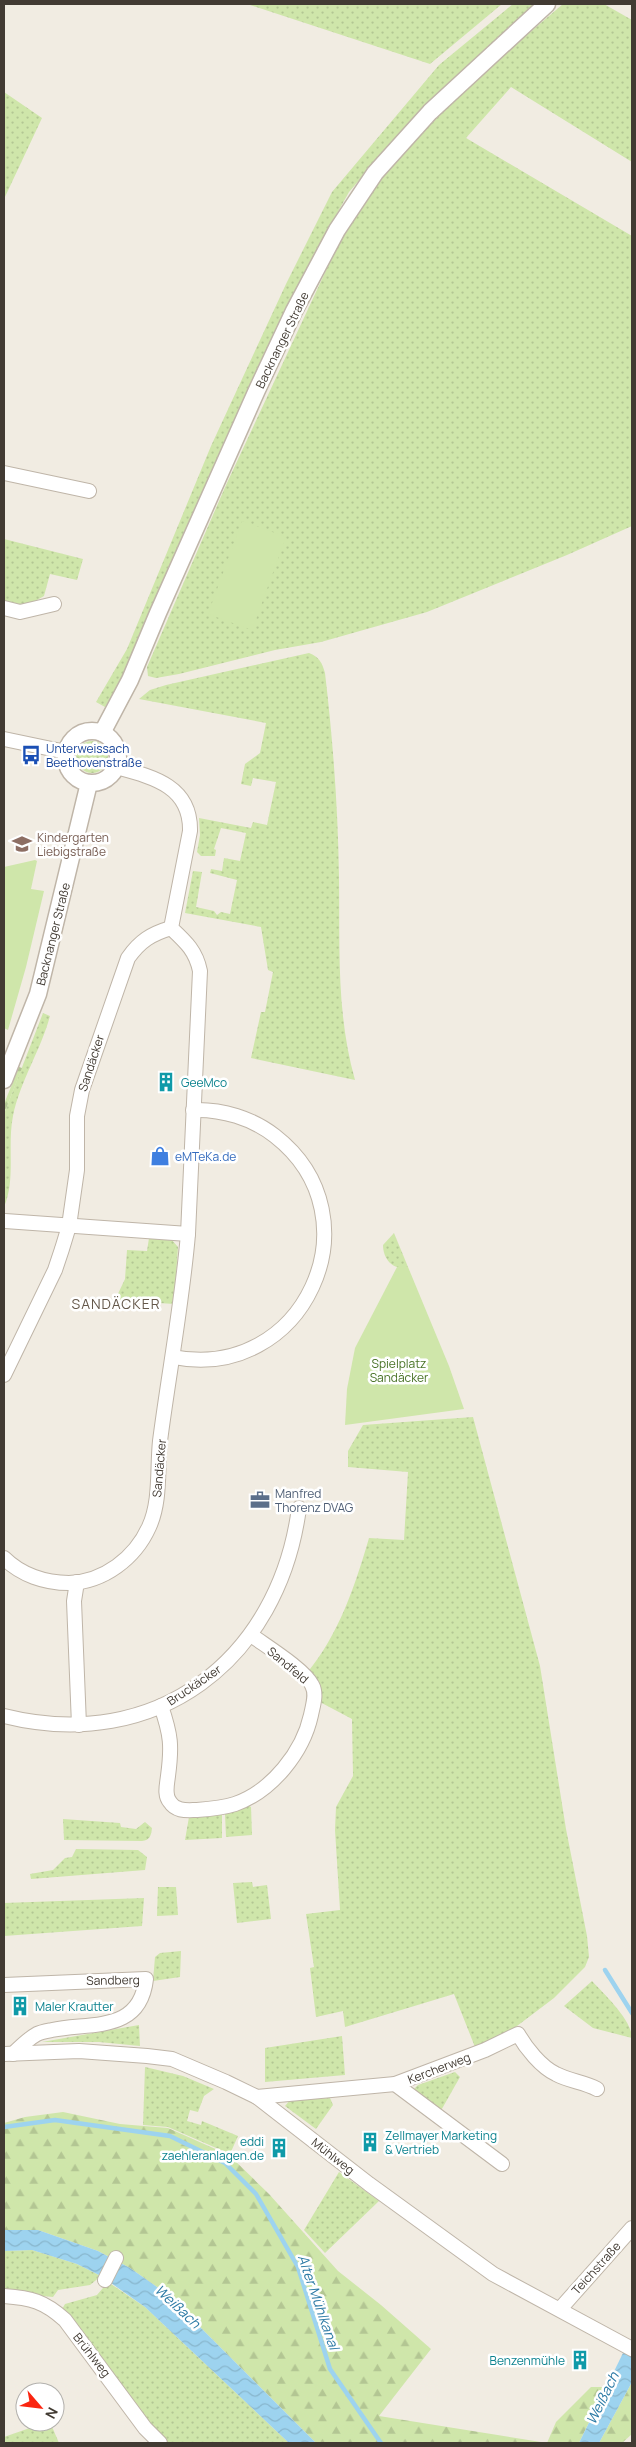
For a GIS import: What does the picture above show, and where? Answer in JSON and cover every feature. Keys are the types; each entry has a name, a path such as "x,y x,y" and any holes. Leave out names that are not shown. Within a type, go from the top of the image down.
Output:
{"street":[{"name":"Backnanger Straße","path":"102,734 133,673 257,390 294,311 337,230 375,173 430,112 547,4"},
{"path":"4,473 89,492"},
{"path":"4,608 20,612 54,604"},
{"path":"94,732 102,734 116,747 116,767 108,778 90,783 79,780 71,773 66,763 66,752 71,742 80,734 94,732"},
{"path":"4,739 66,752"},
{"path":"116,767 164,783 180,797 189,813 190,831 171,928"},
{"name":"Backnanger Straße","path":"4,1080 38,994 90,783"},
{"name":"Sandäcker","path":"4,1374 55,1270 69,1226 77,1170 77,1116 90,1063 128,958 137,945 146,938 171,928 191,946 198,958 200,971 188,1234 183,1289 160,1447 154,1514 149,1528 134,1552 119,1566 104,1574 76,1582 41,1580 20,1570 4,1558"},
{"path":"173,1357 199,1360 228,1357 256,1347 275,1334 290,1321 308,1297 320,1268 324,1244 323,1214 316,1191 303,1166 287,1146 263,1127 243,1118 220,1112 194,1110"},
{"path":"5,1221 188,1234"},
{"name":"Bruckäcker","path":"4,1716 42,1724 79,1725 104,1723 128,1718 161,1706 205,1680 224,1664 251,1635 273,1597 292,1546 299,1508"},
{"path":"76,1582 74,1601 79,1725"},
{"name":"Sandfeld","path":"161,1706 171,1737 167,1796 173,1805 186,1811 215,1808 235,1804 258,1791 278,1775 299,1746 310,1721 314,1688 305,1676 251,1635"},
{"name":"Sandberg","path":"4,1985 146,1979 140,2000 128,2016 103,2025 66,2028 38,2034 8,2054"},
{"name":"Kercherweg","path":"257,2097 395,2084 485,2050 518,2034 534,2056 555,2074 578,2080 597,2089"},
{"name":"Mühlweg","path":"8,2054 79,2051 172,2059 196,2068 257,2097 369,2184 493,2274 627,2346"},
{"path":"395,2084 502,2164"},
{"name":"Teichstraße","path":"560,2309 632,2228"},
{"path":"105,2280 116,2258"},
{"name":"Brühlweg","path":"4,2296 29,2298 54,2310 64,2320 145,2428 160,2443"}],"green space":[{"path":"247,4 502,4 430,64"},
{"path":"513,4 539,4 375,162 349,192 330,226 125,676 105,707 96,702 127,649 211,446 286,284 332,192 439,65"},
{"path":"563,4 604,4 632,20 632,162 511,87 466,138 632,236 632,526 567,555 427,612 321,642 275,650 179,674 156,678 148,676 147,667 226,485 350,219 384,172 431,124 494,63"},
{"path":"4,92 42,118 4,199"},
{"path":"242,521 286,537 252,630 208,614"},
{"path":"4,539 83,559 77,580 50,574 44,596 25,607 4,604"},
{"path":"309,653 318,658 323,666 328,698 338,826 340,979 345,1030 355,1080 251,1058 261,1012 265,1012 273,972 268,970 261,927 185,913 193,871 202,872 196,907 214,911 217,915 221,912 230,914 237,880 210,873 211,869 222,871 224,858 240,861 246,833 221,828 214,849 216,850 215,856 201,856 197,852 200,835 199,818 251,828 253,822 267,825 276,782 253,778 251,786 241,784 245,764 260,753 266,723 139,699 150,690 166,685"},
{"path":"92,741 98,742 103,746 107,751 107,763 103,768 98,772 92,773 86,772 81,768 77,763 76,757 77,751 81,746 86,742"},
{"path":"37,861 31,889 44,891 26,967 8,1030 4,1028 4,867"},
{"path":"43,1013 50,1016 20,1090 13,1116 11,1127 10,1185 4,1207 4,1114"},
{"path":"19,1067 22,1068 4,1114 4,1104"},
{"path":"394,1233 408,1267 403,1268 393,1265 385,1255 383,1245"},
{"path":"149,1238 171,1239 178,1247 174,1304 115,1300 125,1279 127,1250 147,1251"},
{"name":"Spielplatz Sandäcker","path":"397,1267 408,1267 449,1366 464,1409 345,1425 347,1389 355,1348"},
{"path":"473,1417 540,1666 566,1829 587,1936 589,1957 585,1967 554,1998 513,2029 475,2047 454,1994 345,2027 343,2011 316,2017 310,1968 314,1967 306,1914 340,1910 335,1830 336,1807 353,1776 352,1719 318,1701 307,1673 328,1642 345,1609 369,1538 404,1540 408,1472 348,1467 348,1451 363,1425"},
{"path":"248,1805 251,1807 252,1835 226,1837 225,1814"},
{"path":"222,1814 222,1838 185,1840 189,1817"},
{"path":"63,1819 120,1823 121,1827 136,1829 145,1822 152,1828 150,1837 142,1841 64,1840"},
{"path":"76,1849 138,1850 147,1857 145,1870 31,1879 30,1874 53,1870 65,1858 72,1857"},
{"path":"252,1882 253,1887 267,1885 271,1919 237,1923 233,1883"},
{"path":"158,1887 176,1887 178,1915 157,1916"},
{"path":"144,1898 142,1926 4,1936 4,1903"},
{"path":"181,1951 180,1977 153,1981 155,1957 160,1953"},
{"path":"592,1981 623,2015 631,2031 632,2038 593,2028 564,2006"},
{"path":"139,2025 140,2046 99,2042 42,2042"},
{"path":"342,2036 345,2075 265,2082 265,2048"},
{"path":"145,2067 183,2076 214,2089 204,2096 198,2112 190,2110 187,2121 201,2125 202,2121 238,2136 230,2154 168,2127 143,2125"},
{"path":"455,2072 460,2077 439,2114 411,2092 418,2085"},
{"path":"330,2098 333,2105 316,2129 285,2106 290,2100"},
{"path":"63,2112 120,2124 168,2128 229,2155 269,2194 338,2271 381,2305 431,2349 379,2416 547,2443 316,2443 167,2294 130,2268 98,2251 38,2230 4,2230 4,2123 25,2117"},
{"path":"339,2172 379,2201 325,2253 304,2230"},
{"path":"32,2250 77,2264 101,2276 90,2285 58,2290 53,2297 4,2292 4,2251"},
{"path":"108,2282 145,2307 289,2443 166,2443 61,2311 65,2304 97,2295"},
{"path":"632,2382 632,2434 622,2443 599,2443"},
{"path":"591,2387 606,2387 579,2443 547,2443 556,2422"},
{"path":"18,2432 54,2432 59,2443 4,2443 4,2437"}],"water":[{"name":"Weißach","path":"4,2230 38,2230 98,2251 130,2268 167,2294 316,2443 289,2443 145,2307 101,2276 77,2264 32,2250 4,2251"},
{"name":"Weißach","path":"632,2344 632,2382 599,2443 579,2443 623,2353"}],"waterway":[{"path":"605,1970 632,2013"},
{"name":"Alter Mühlkanal","path":"4,2127 55,2120 170,2136 225,2163 256,2194 298,2267 330,2369 381,2443"}],"place":[{"name":"Unterweissach Beethovenstraße","path":"31,755"},
{"name":"Kindergarten Liebigstraße","path":"22,844"},
{"name":"GeeMco","path":"166,1082"},
{"name":"eMTeKa.de","path":"160,1156"},
{"name":"Manfred Thorenz DVAG","path":"260,1500"},
{"name":"Maler Krautter","path":"20,2006"},
{"name":"Zellmayer Marketing & Vertrieb","path":"370,2142"},
{"name":"eddi zaehleranlagen.de","path":"279,2148"},
{"name":"Benzenmühle","path":"580,2360"}],"district":[{"name":"SANDÄCKER","path":"116,1303"}]}
